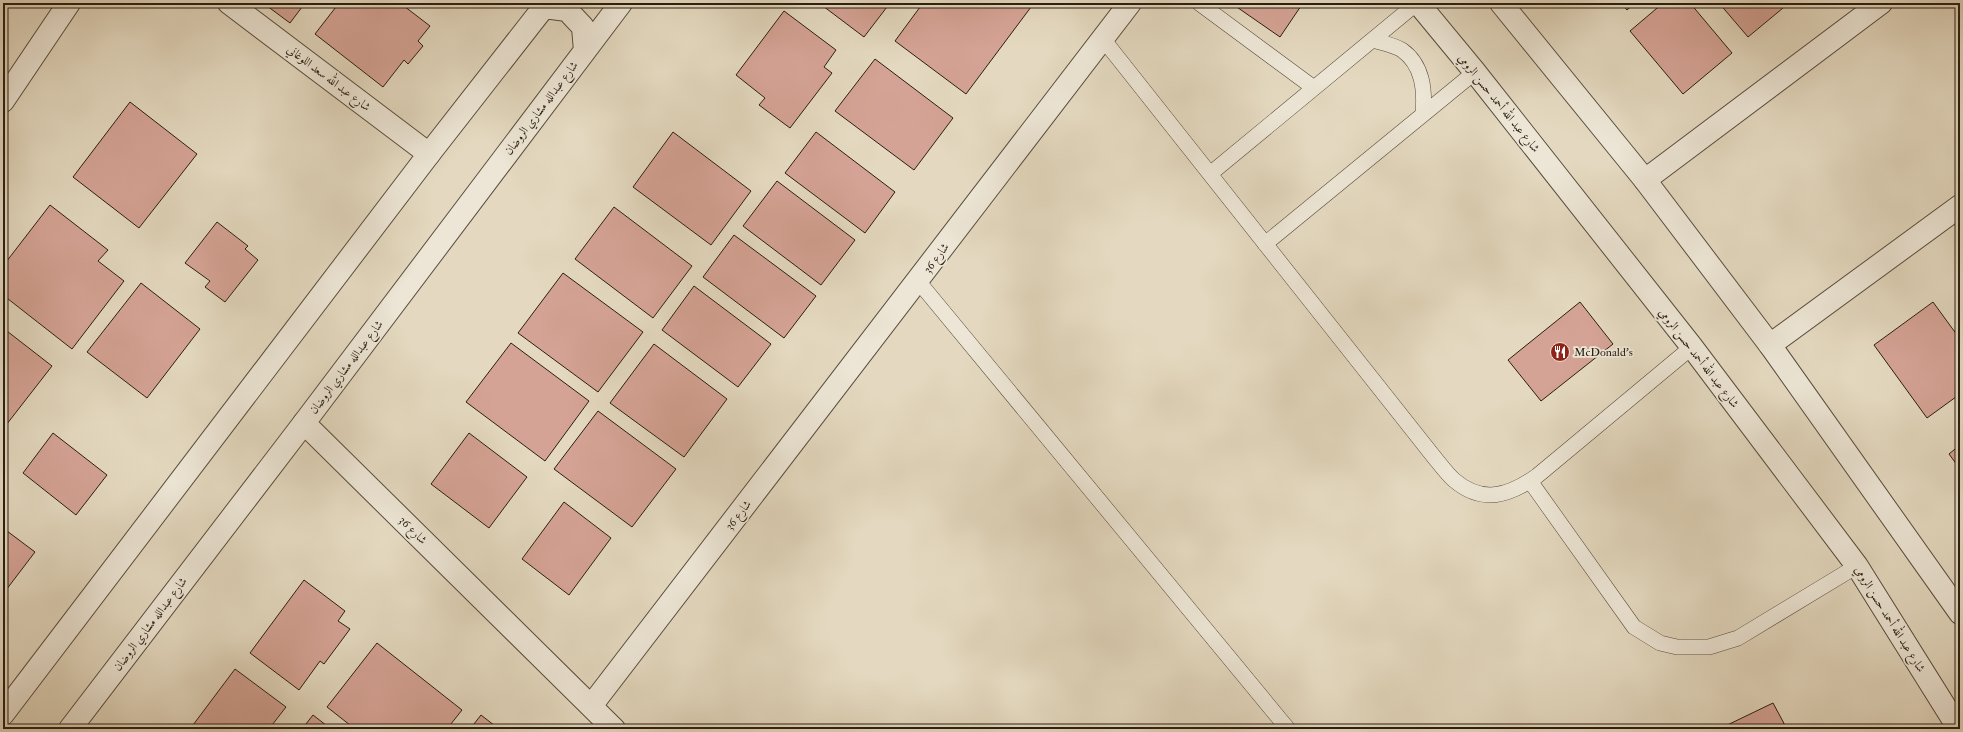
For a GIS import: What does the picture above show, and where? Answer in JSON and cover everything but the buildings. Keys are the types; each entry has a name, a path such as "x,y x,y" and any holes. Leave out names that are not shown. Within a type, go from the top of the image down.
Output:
{"street":[{"path":"3,101 69,3"},
{"name":"شارع عبد الله سعد اللوغاني","path":"228,3 429,154"},
{"name":"شارع عبدالله مشاري الروضان","path":"76,727 304,422 621,3"},
{"name":"شارع 36","path":"304,422 591,706 1130,3"},
{"name":"شارع عبد الله أحمد حسن الرومي","path":"1417,3 1474,72 1692,347 1857,566 1959,729"},
{"path":"1501,3 1645,180 1770,345 1958,604"},
{"path":"1645,180 1881,3"},
{"path":"3,714 429,154 545,5 567,10 583,28 585,51"},
{"path":"1770,345 1960,206"},
{"path":"591,706 614,729"}],"lane":[{"path":"1198,3 1314,88"},
{"path":"1210,174 1417,3"},
{"path":"1103,38 1265,244 1454,480 1467,489 1493,495 1507,493 1530,481 1692,347"},
{"path":"1373,40 1401,50 1414,61 1422,78 1425,96 1423,114"},
{"path":"1265,244 1474,72"},
{"path":"918,281 1288,729"},
{"path":"1530,481 1634,627 1660,643 1677,647 1696,648 1723,644 1738,638 1857,566"}],"place":[{"name":"McDonald's","path":"1560,352"}]}
